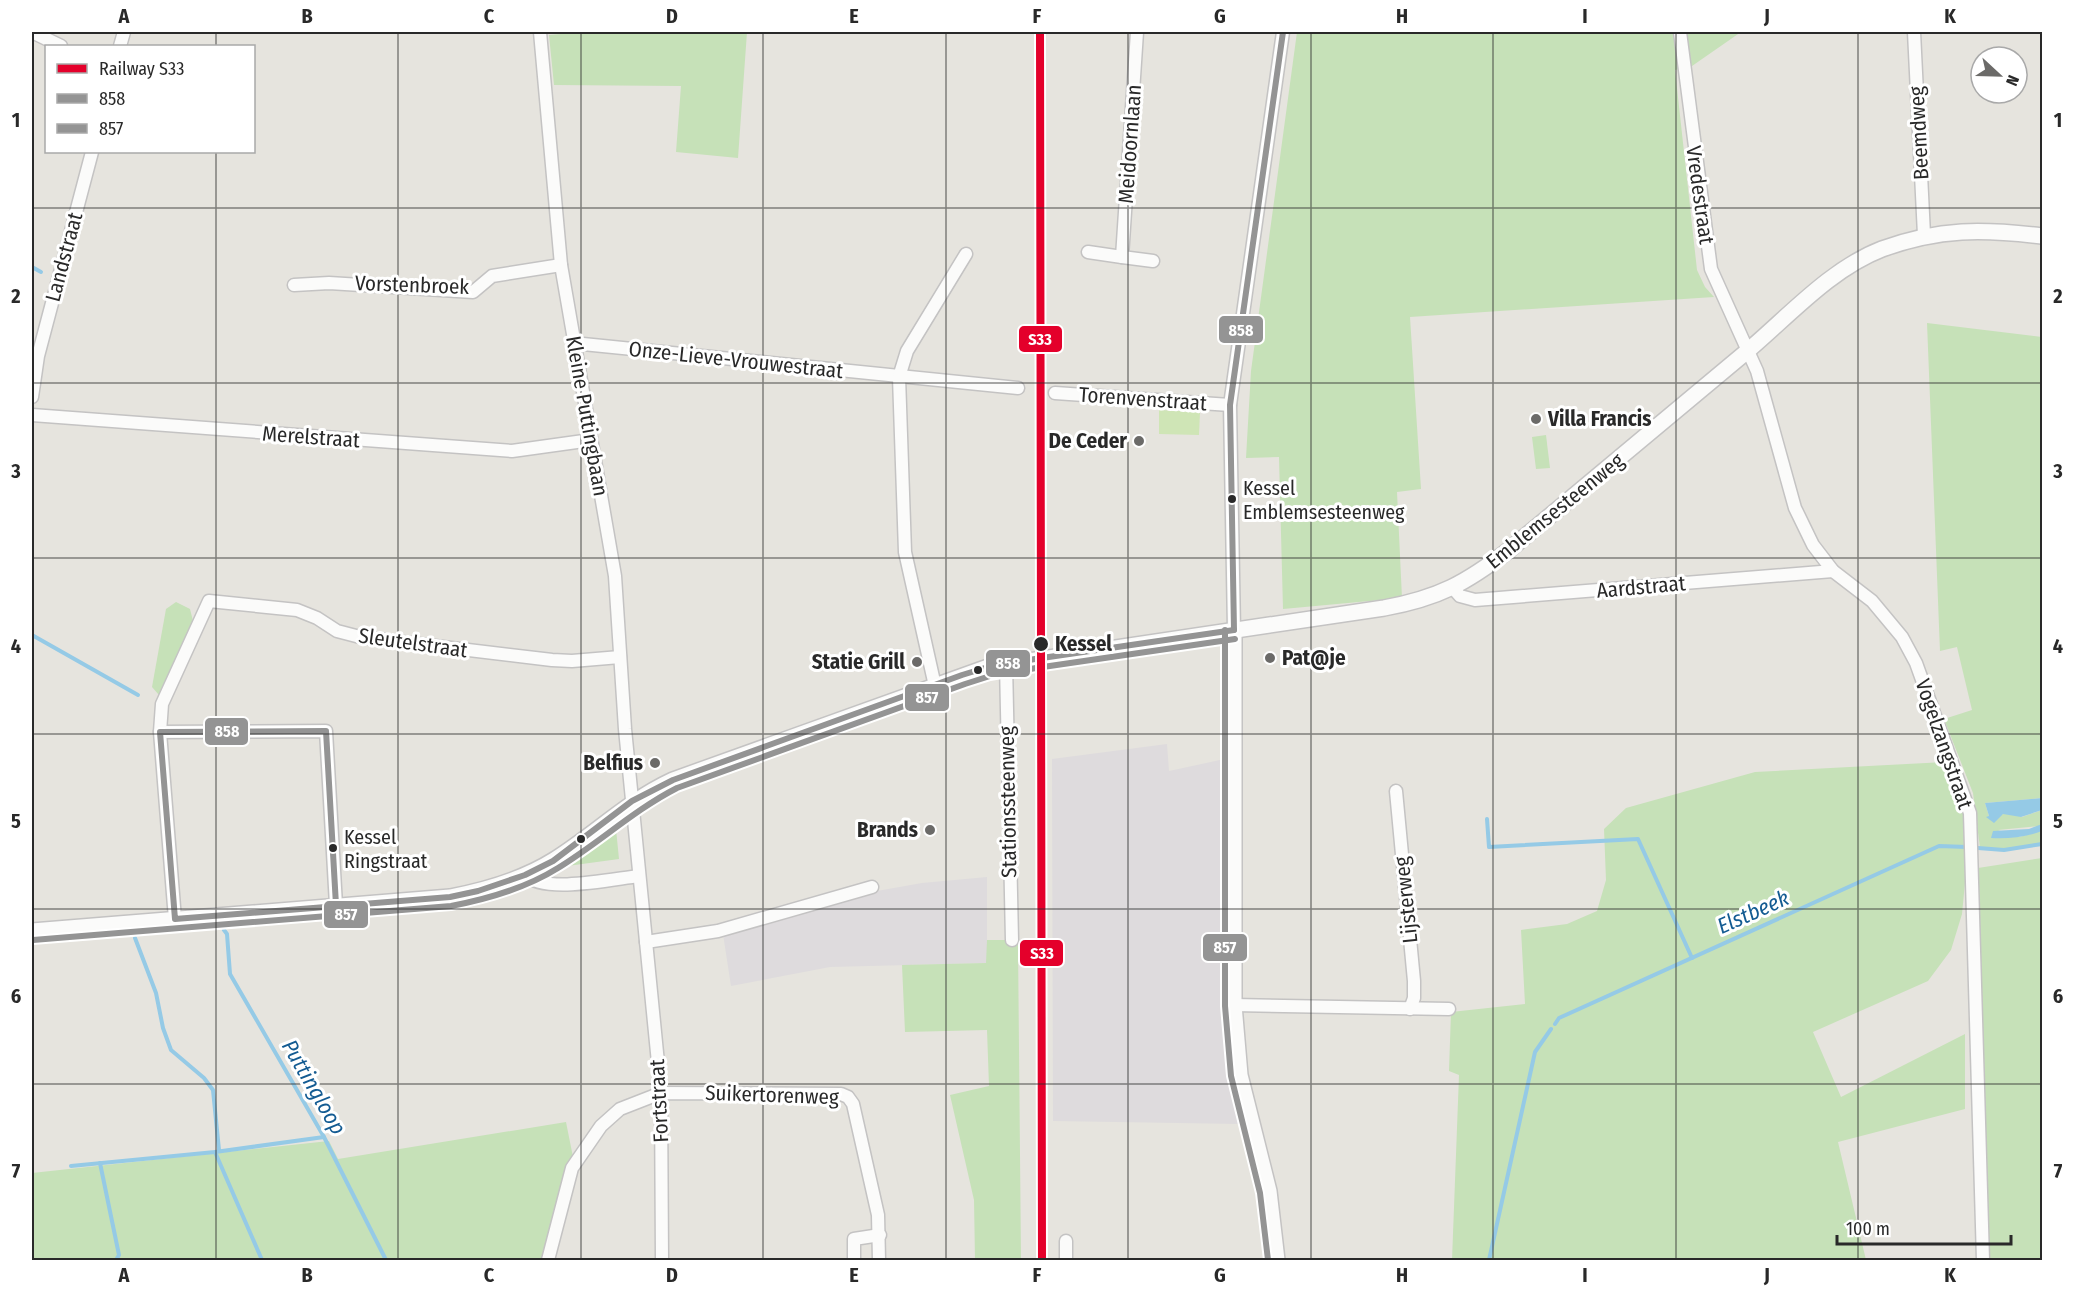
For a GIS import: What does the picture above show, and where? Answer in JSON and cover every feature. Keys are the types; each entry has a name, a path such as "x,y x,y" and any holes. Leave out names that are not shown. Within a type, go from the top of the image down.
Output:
{"street":[{"path":"32,32 59,45"},
{"name":"Kleine Puttingbaan","path":"540,32 561,265 612,554 632,801"},
{"name":"Meidoornlaan","path":"1122,256 1137,32"},
{"name":"Torenvenstraat","path":"1234,630 1230,405 1283,32"},
{"name":"Vredestraat","path":"1680,32 1711,269 1748,351"},
{"name":"Beemdweg","path":"1914,32 1924,235"},
{"name":"Landstraat","path":"32,397 38,356 92,153"},
{"name":"Emblemsesteenweg","path":"1006,664 1412,603 1433,597 1478,574 1509,550 1835,277 1880,250 1924,235 1970,230 2043,236"},
{"path":"1088,252 1153,261"},
{"path":"935,686 905,552 899,377 907,351 966,254"},
{"name":"Vorstenbroek","path":"294,285 329,283 473,292 492,276 561,265"},
{"name":"Onze-Lieve-Vrouwestraat","path":"573,343 1018,388"},
{"name":"Vogelzangstraat","path":"1748,351 1757,371 1795,508 1813,545 1833,571 1872,601 1893,623 1912,656 1970,813 1983,1260"},
{"name":"Torenvenstraat","path":"1055,393 1230,405"},
{"name":"Merelstraat","path":"32,415 512,451 591,440"},
{"name":"Aardstraat","path":"1453,588 1460,596 1475,600 1833,571"},
{"name":"Sleutelstraat","path":"160,732 162,704 209,601 297,610 317,618 337,631 360,637 552,660 572,661 620,657"},
{"path":"1234,630 1234,1005 1240,1075 1269,1191 1277,1260"},
{"path":"32,931 450,897 488,888 525,875 578,844 632,801 673,780 970,672 1006,664"},
{"name":"Stationssteenweg","path":"1006,664 1012,940"},
{"path":"175,919 160,732 326,731 336,905"},
{"name":"Lijsterweg","path":"1396,791 1414,981 1414,998 1410,1009"},
{"name":"Fortstraat","path":"632,801 661,1093 662,1260"},
{"path":"525,875 532,881 547,885 639,876"},
{"path":"646,942 718,931 872,887"},
{"path":"1234,1005 1449,1009"},
{"path":"548,1260 566,1187 580,1153 609,1118 620,1109 661,1093"},
{"name":"Suikertorenweg","path":"661,1093 841,1094 848,1097 853,1104 874,1192 880,1235 879,1260"},
{"path":"854,1260 854,1239 880,1235"},
{"path":"1066,1241 1066,1260"}],"shaded area":[{"path":"1167,744 1169,771 1220,760 1226,1073 1240,1124 1053,1121 1052,759"},
{"path":"987,877 987,963 830,967 731,986 723,934 860,894 922,883"}],"green space":[{"path":"583,32 747,32 738,158 676,152 681,86 554,85 549,35"},
{"path":"1297,32 1741,32 1692,66 1675,70 1697,270 1705,287 1714,297 1410,317 1421,489 1397,492 1402,598 1283,609 1279,457 1246,458 1251,371"},
{"path":"1927,323 2042,337 2042,798 1985,803 1989,816 2011,813 2022,817 2042,810 2040,826 1998,830 2019,837 2042,831 2042,844 2004,850 1980,848 1973,793 1944,719 1972,710 1957,647 1940,651"},
{"path":"1159,410 1200,412 1199,435 1159,434"},
{"path":"1546,435 1550,468 1536,469 1532,437"},
{"path":"176,602 190,609 193,621 159,695 152,687 166,609"},
{"path":"1945,762 1961,796 1969,841 1962,914 1951,950 1928,981 1813,1032 1841,1097 1965,1034 1965,1109 1838,1142 1866,1260 1452,1260 1459,1075 1449,1071 1451,1012 1525,1004 1521,930 1567,924 1597,911 1606,880 1604,829 1626,808 1755,772"},
{"path":"616,829 619,859 560,867 565,864"},
{"path":"2042,858 2042,1260 1987,1260 1978,868"},
{"path":"987,940 1016,940 1018,943 1021,1260 975,1260 974,1200 950,1095 989,1086 987,1030 905,1032 902,965 986,963"},
{"path":"566,1122 573,1157 555,1206 541,1260 32,1260 32,1173 329,1141 338,1159"}],"water":[{"path":"2042,798 2042,810 2021,817 2003,814 1994,823 1986,817 1989,816 1985,803"},
{"path":"2042,824 2042,831 2036,833 2017,837 1991,838 1993,831 2029,829"}],"waterway":[{"name":"Puttingloop","path":"32,267 41,272"},
{"name":"Puttingloop","path":"32,635 138,695"},
{"path":"1487,819 1489,847 1638,839 1692,958"},
{"name":"Elstbeek","path":"1978,848 2004,850 2042,844"},
{"name":"Elstbeek","path":"1555,1024 1559,1018 1939,846 1967,847"},
{"name":"Puttingloop","path":"224,930 227,934 230,974 324,1137 386,1260"},
{"path":"135,938 156,993 163,1028 171,1050 204,1078 213,1090 219,1150"},
{"name":"Elstbeek","path":"1489,1260 1535,1052 1551,1029"},
{"path":"71,1166 215,1152 324,1137"},
{"path":"215,1152 262,1260"},
{"path":"100,1163 119,1255 116,1260"}],"rail line":[{"name":"S33","path":"1040,32 1042,1260"}],"transit line":[{"name":"858","path":"1234,630 1230,405 1283,32"},
{"name":"857","path":"1225,630 1225,1006 1231,1076 1260,1193 1268,1260"},
{"name":"858","path":"336,905 326,731 160,732 175,919 450,897 478,891 525,875 553,861 632,801 673,780 962,675 988,667 1035,659 1234,630"},
{"name":"857","path":"33,940 451,906 479,900 520,887 546,875 646,806 677,788 965,684 990,676 1036,668 1235,639"}],"place":[{"name":"Villa Francis","path":"1536,419"},
{"name":"De Ceder","path":"1139,441"},
{"name":"Kessel Emblemsesteenweg","path":"1232,499"},
{"name":"Kessel","path":"1041,644"},
{"name":"Pat@je","path":"1270,658"},
{"name":"Statie Grill","path":"917,662"},
{"name":"Belfius","path":"655,763"},
{"name":"Brands","path":"930,830"},
{"name":"Kessel Ringstraat","path":"333,848"}]}
